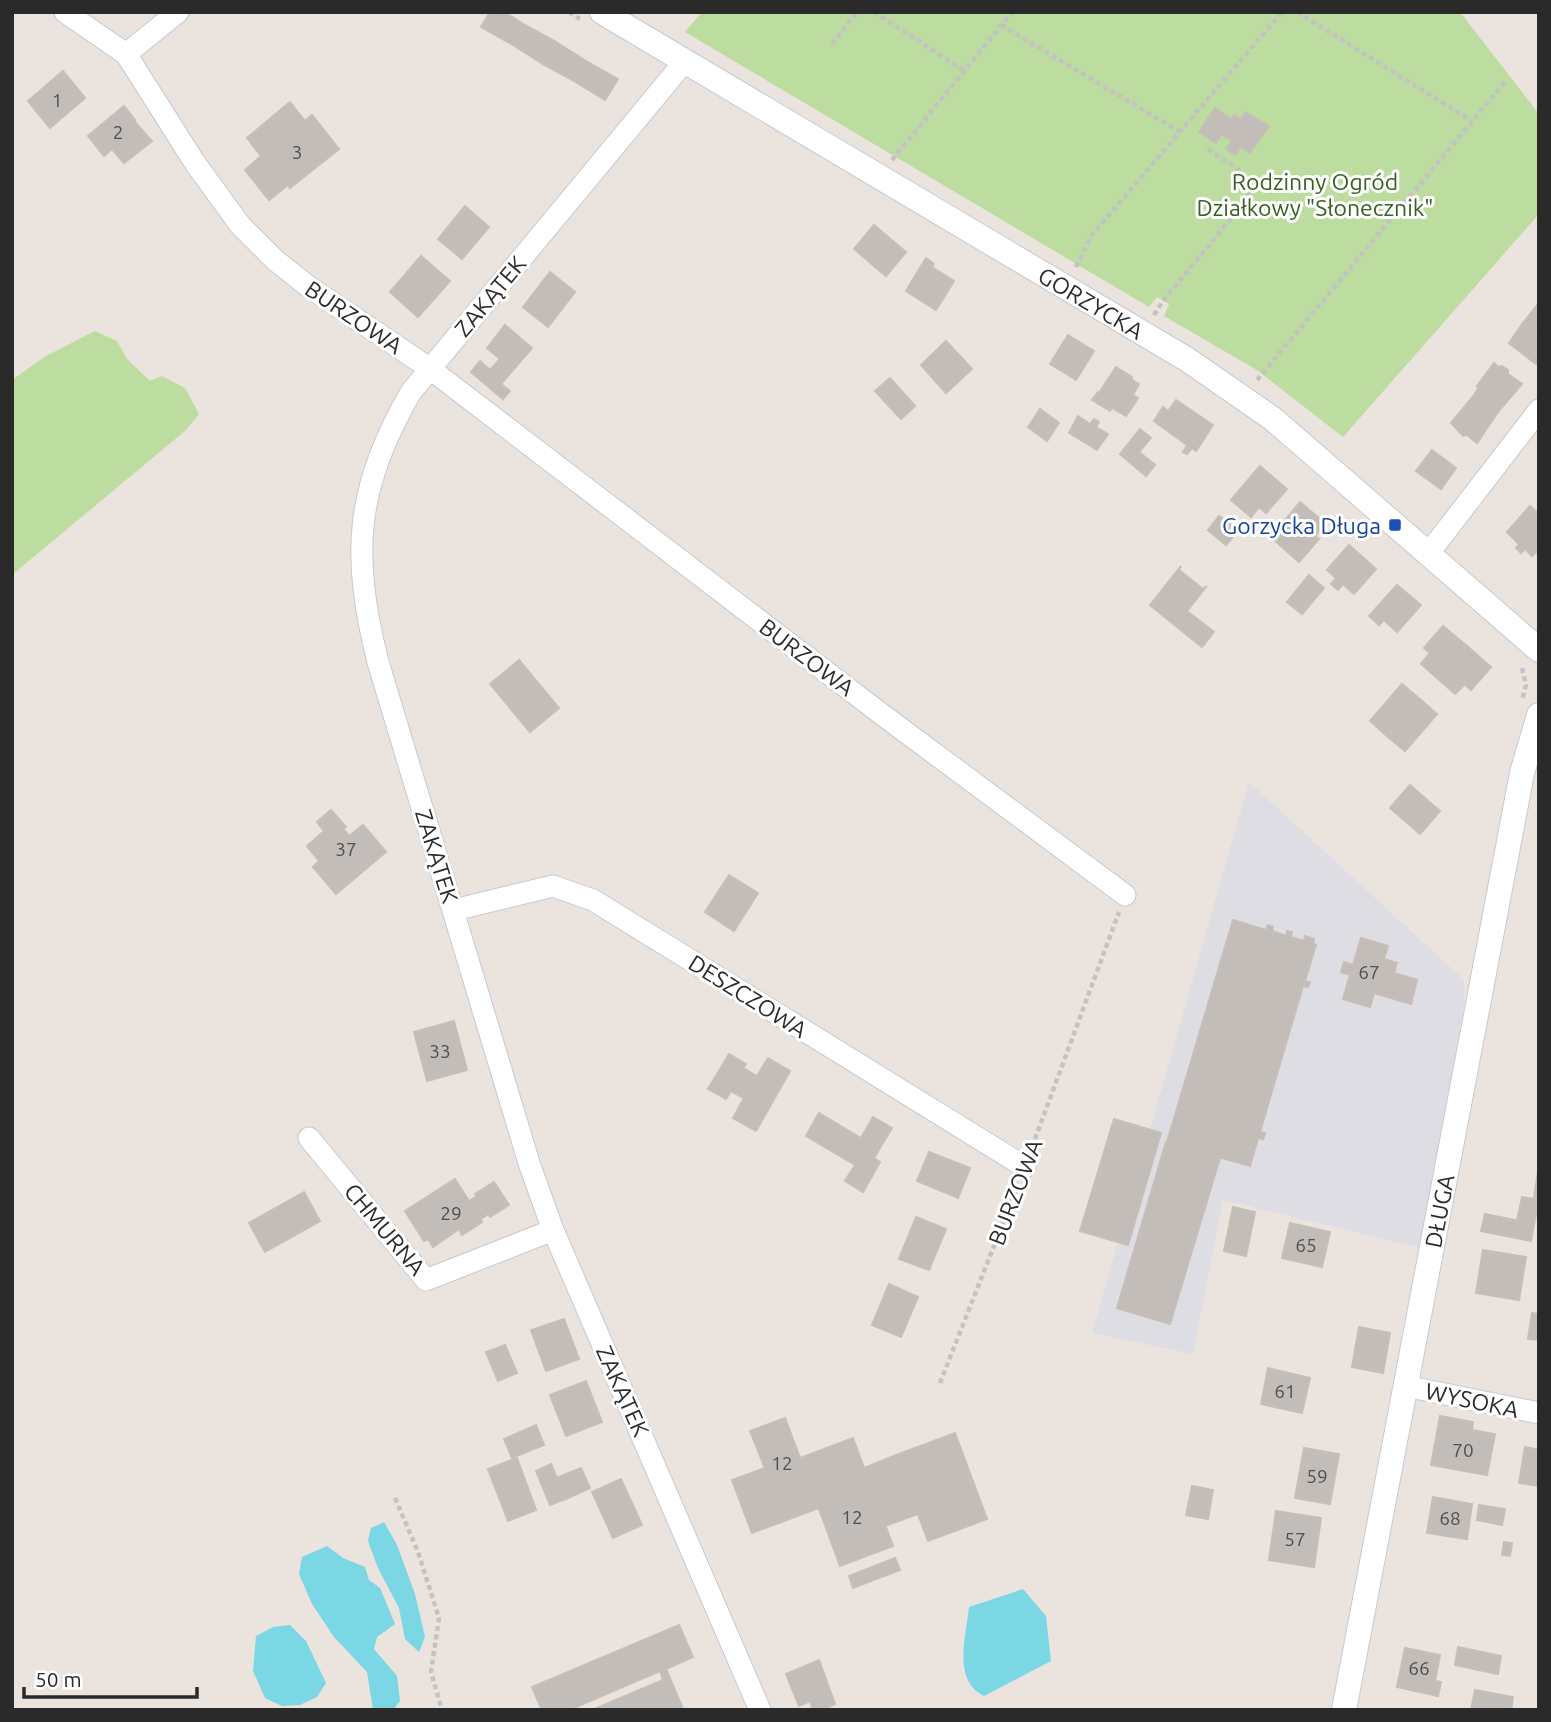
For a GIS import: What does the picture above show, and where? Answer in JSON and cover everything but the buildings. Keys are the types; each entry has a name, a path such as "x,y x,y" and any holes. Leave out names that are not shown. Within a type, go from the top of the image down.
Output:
{"street":[{"path":"65,12 125,54 178,12"},
{"name":"GORZYCKA","path":"591,16 685,61 1188,360 1273,419 1428,554 1529,657"},
{"name":"BURZOWA","path":"125,54 195,163 240,225 275,260 309,287 429,368 884,716 1125,895"},
{"name":"ZAKĄTEK","path":"685,61 411,392 390,429 375,466 365,505 361,570 368,624 378,662 530,1166 553,1230 760,1710"},
{"path":"1428,554 1539,410"},
{"name":"DŁUGA","path":"1344,1710 1521,773 1530,708"},
{"name":"DESZCZOWA","path":"454,910 553,886 593,900 1025,1167"},
{"name":"CHMURNA","path":"309,1138 426,1280 553,1230"},
{"name":"WYSOKA","path":"1405,1386 1539,1413"}],"path":[{"path":"569,12 591,16"},
{"path":"832,44 857,12"},
{"path":"874,12 965,71"},
{"path":"894,157 1012,12"},
{"path":"1077,265 1092,235 1282,12"},
{"path":"1297,12 1472,121"},
{"path":"1002,25 1180,132"},
{"path":"1261,375 1505,82"},
{"path":"1163,300 1247,199 1250,188 1245,175 1204,147"},
{"path":"1529,657 1524,672 1530,708"},
{"name":"BURZOWA","path":"940,1383 1025,1167 1125,895"},
{"path":"395,1498 418,1552 439,1618 431,1672 442,1710"}],"shaded area":[{"path":"1249,782 1464,980 1464,1006 1420,1248 1223,1200 1193,1354 1092,1333"}],"green space":[{"name":"Rodzinny Ogród Działkowy \"Słonecznik\"","path":"702,12 1460,12 1539,114 1539,214 1343,437 1257,370 1164,316 1169,304 1157,297 1149,307 685,32"},
{"path":"95,331 117,341 126,358 150,381 162,376 185,388 199,414 185,431 12,575 12,380 46,356"}],"water":[{"path":"384,1522 397,1545 415,1594 425,1637 419,1652 405,1639 399,1608 378,1568 368,1541 371,1528"},
{"path":"327,1546 343,1558 365,1567 369,1580 380,1588 395,1624 377,1637 374,1649 397,1676 400,1701 393,1710 373,1710 367,1672 334,1637 312,1604 299,1574 302,1557"},
{"path":"1023,1589 1046,1616 1051,1661 984,1696 974,1689 964,1669 969,1607"},
{"path":"290,1625 306,1641 326,1683 317,1697 300,1705 282,1706 265,1698 253,1671 256,1636 273,1627"}],"place":[{"name":"Gorzycka Długa","path":"1395,525"}]}
